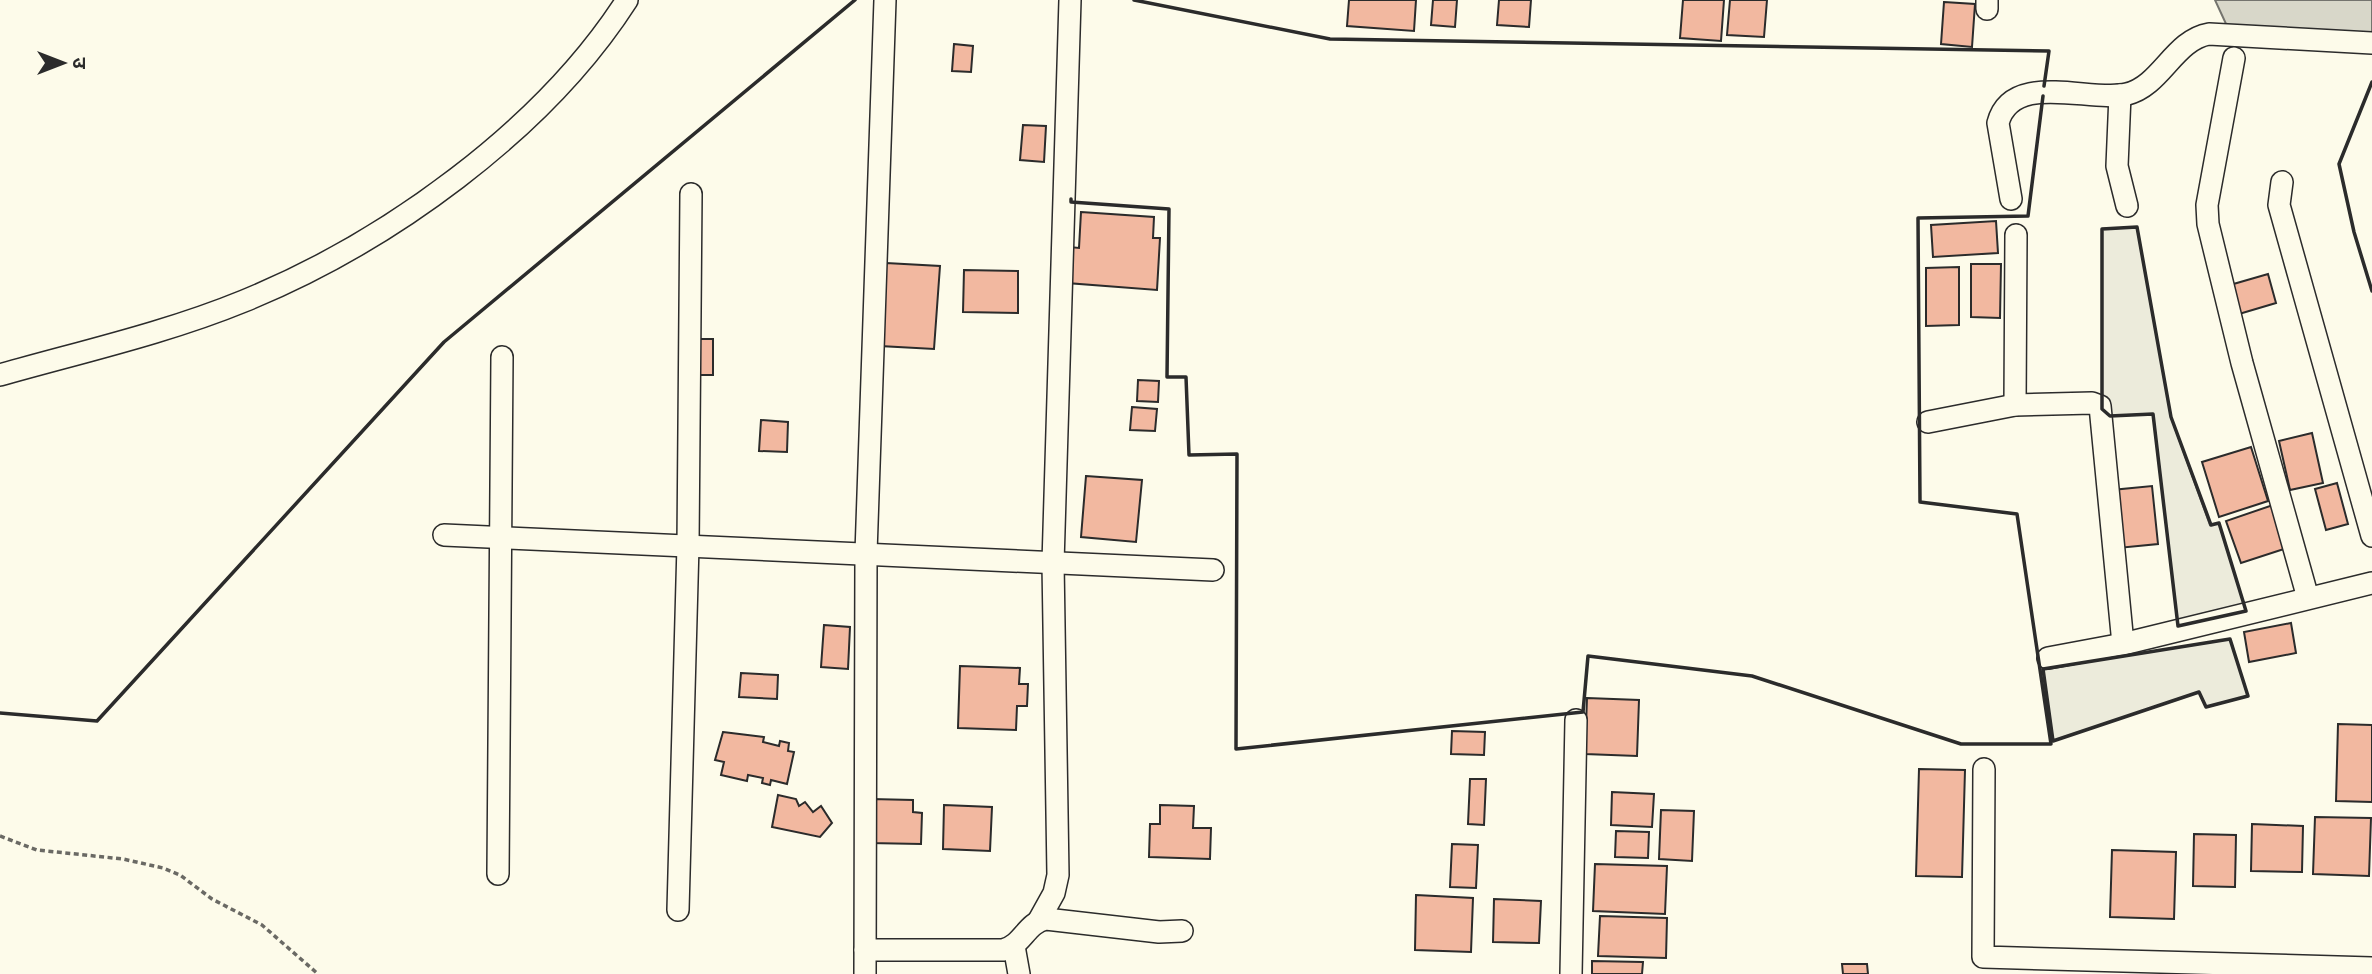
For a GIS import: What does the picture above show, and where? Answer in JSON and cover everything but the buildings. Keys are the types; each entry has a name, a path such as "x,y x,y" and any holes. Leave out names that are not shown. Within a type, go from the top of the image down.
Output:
{"street":[{"path":"0,375 175,325 243,302 362,241 427,199 520,126 559,85 627,0"},
{"path":"865,974 866,553 885,0"},
{"path":"865,950 995,951 1014,946 1039,920 1054,893 1058,875 1053,564 1070,0"},
{"path":"2011,199 1998,123 2001,114 2022,97 2037,93 2120,95 2143,86 2192,39 2201,36 2372,43"},
{"path":"2234,58 2207,205 2208,224 2242,363 2308,598"},
{"path":"2120,95 2117,166 2127,206"},
{"path":"2282,182 2279,205 2372,536"},
{"path":"678,910 688,545 691,194"},
{"path":"2015,405 2016,235"},
{"path":"498,874 502,358"},
{"path":"1928,422 2015,405 2092,403 2102,411 2123,644"},
{"path":"444,535 500,535 1213,570"},
{"path":"2048,659 2123,644 2372,583"},
{"path":"1572,974 1576,720"},
{"path":"1984,769 1981,954 1987,958 2088,967 2372,968"},
{"path":"1039,920 1081,921 1158,932 1182,931"},
{"path":"1014,946 1018,974"}],"path":[{"path":"0,836 37,849 123,859 163,868 188,880 212,900 262,925 318,974"}],"shaded area":[{"path":"2215,0 2372,0 2372,44 2233,39"},
{"path":"2137,227 2171,417 2210,525 2219,523 2246,611 2178,626 2153,414 2110,416 2102,409 2102,229"},
{"path":"2230,639 2248,696 2206,707 2199,692 2053,741 2043,669"}],"wall":[{"path":"0,713 97,721 444,342 855,0"},
{"path":"1134,0 1330,39 2049,51 2044,86"},
{"path":"2372,82 2339,164 2354,232 2372,291"},
{"path":"1071,199 1071,202 1169,209 1167,377 1186,377 1189,455 1237,454 1236,749 1583,712 1588,656 1752,676 1961,744 2051,744 2017,514 1920,502 1918,218 2028,216 2043,96"},
{"path":"2137,227 2171,417 2211,525 2219,523 2246,611 2178,626 2153,414 2110,416 2102,409 2102,229 2137,227"},
{"path":"2230,639 2248,696 2206,707 2199,692 2053,741 2043,669 2230,639"}]}
